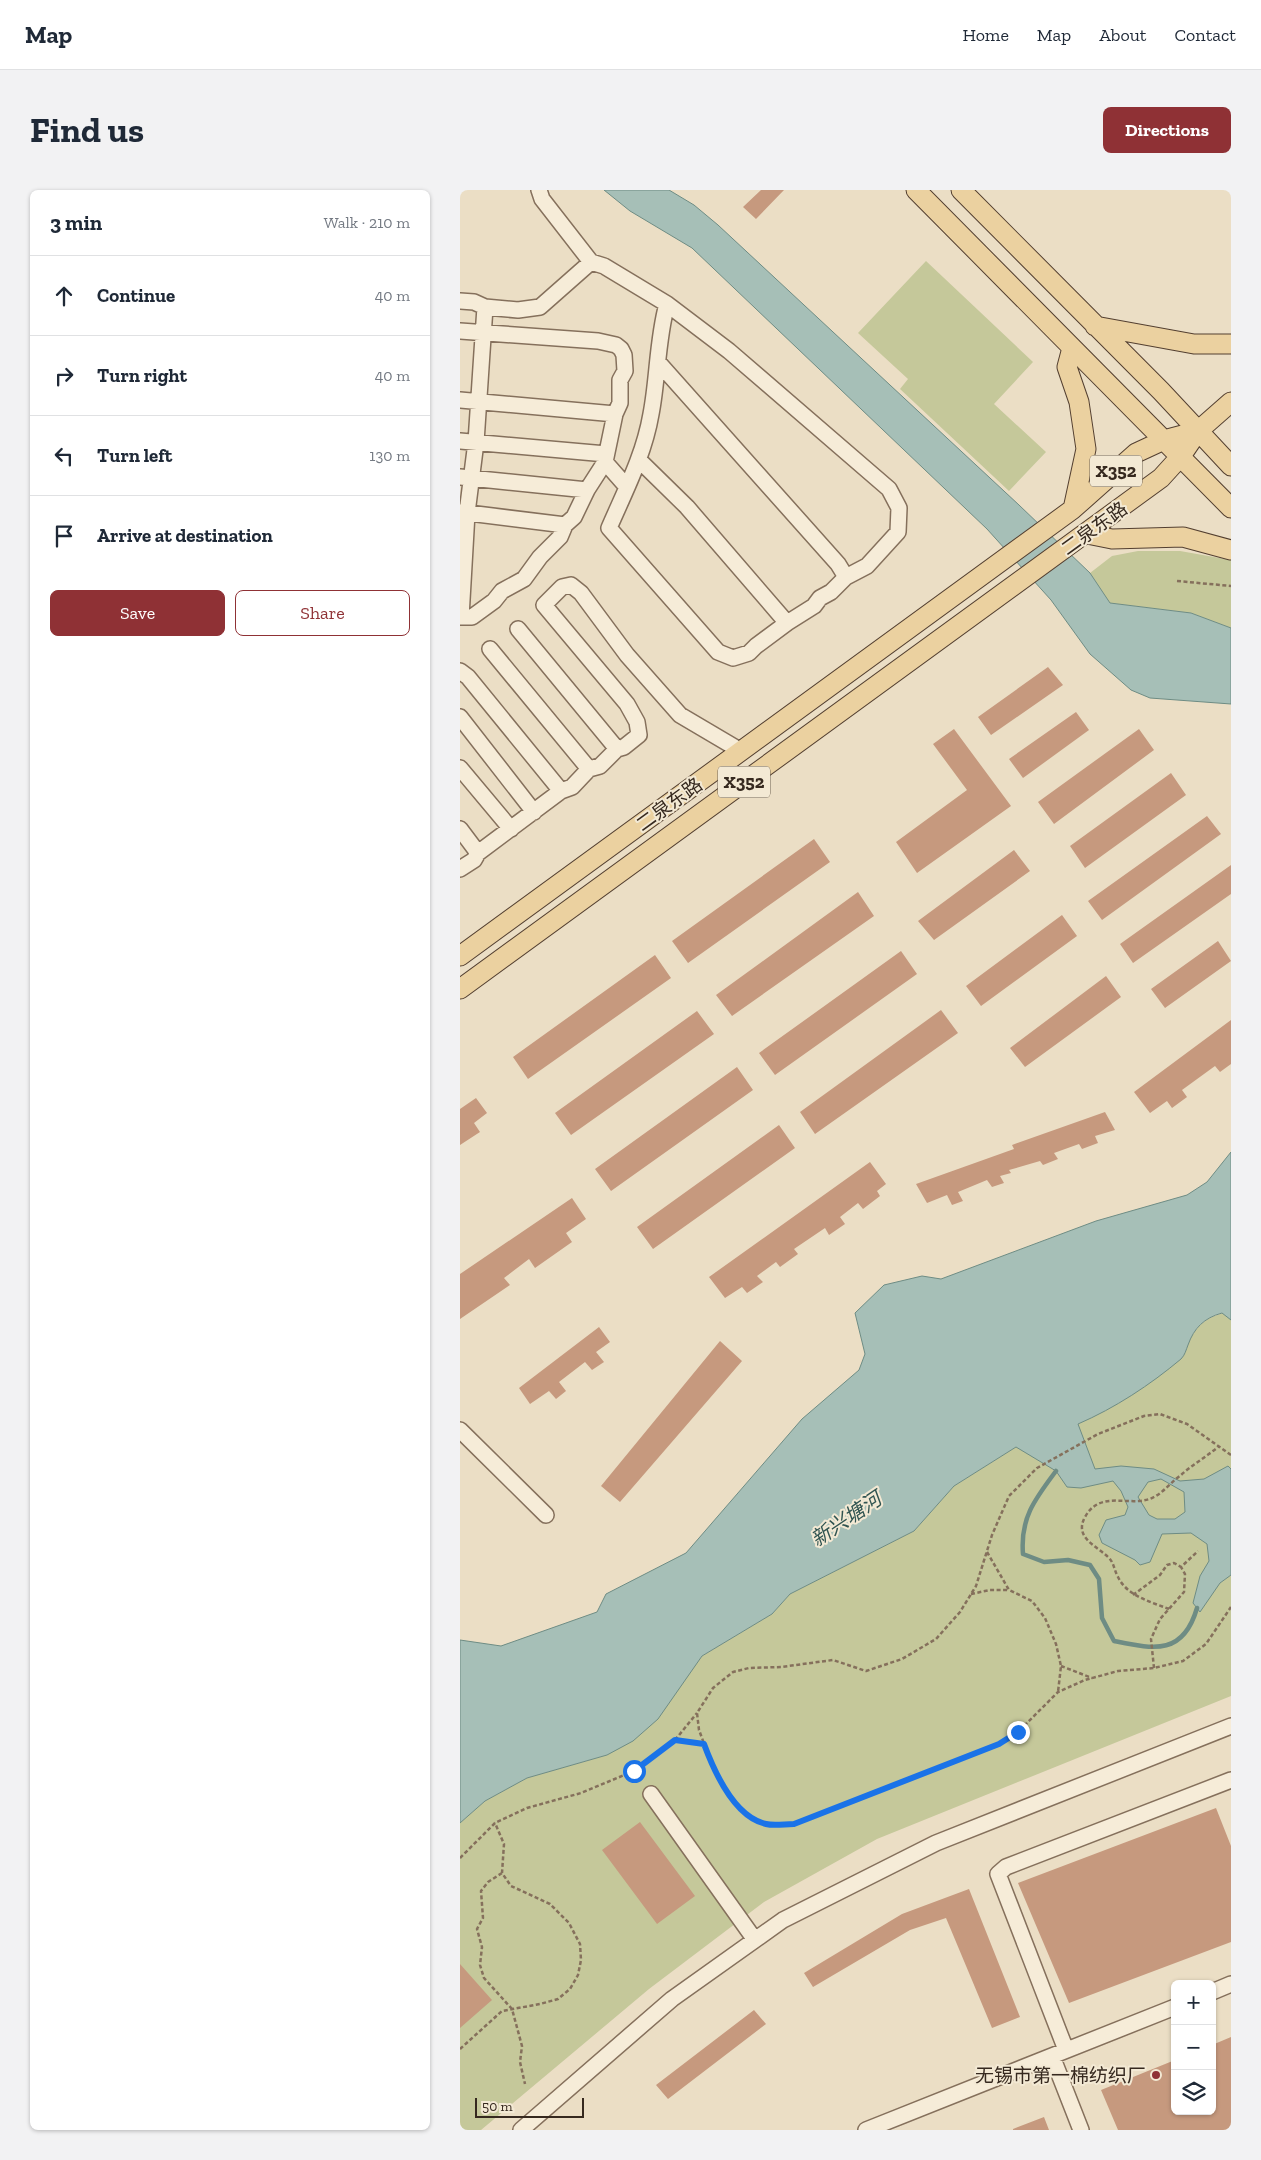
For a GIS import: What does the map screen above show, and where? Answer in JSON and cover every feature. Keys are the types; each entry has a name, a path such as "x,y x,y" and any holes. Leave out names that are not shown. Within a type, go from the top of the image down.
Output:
{"main road":[{"path":"916,190 1231,508"},
{"path":"961,190 1161,391 1231,466"},
{"path":"1095,326 1194,344 1231,344"},
{"path":"1072,348 1067,366 1079,402 1086,449 1072,509"},
{"path":"1198,431 1231,402"},
{"name":"二泉东路","path":"460,956 1072,509 1136,453 1164,440 1198,431"},
{"name":"二泉东路","path":"460,989 1087,534 1161,478 1181,456 1198,431"},
{"path":"1087,534 1112,539 1183,537 1231,550"}],"street":[{"path":"539,190 542,199 591,262 604,266 668,304 729,351 889,489 899,508 898,532 867,566 846,577 831,592 820,598 814,606 787,623 749,653 733,658 718,652 609,528 640,461 651,414 662,322 668,304"},
{"path":"460,301 474,302 485,307 518,310 540,307 591,262"},
{"path":"460,330 483,332 598,341 616,345 622,349 625,371 620,380 620,403 615,414 606,458 574,517 565,525 560,537 540,557 524,579 502,591 494,601 472,617 460,617 464,512 466,477 476,442 483,332 485,307"},
{"path":"658,362 838,564 846,577"},
{"path":"460,400 615,414"},
{"path":"460,441 606,458 627,487"},
{"path":"640,461 687,507 787,623"},
{"path":"466,477 587,490"},
{"path":"464,512 565,525"},
{"path":"460,869 474,860 478,853 561,791 572,787 589,769 600,766 617,749 624,747 639,735 638,722 627,704 544,605 562,587 571,585 581,593 627,655 680,715 741,752"},
{"path":"518,629 617,749"},
{"path":"490,649 589,769"},
{"path":"460,671 468,678 561,791"},
{"path":"460,717 534,812"},
{"path":"460,768 511,829"},
{"path":"460,829 478,853"},
{"path":"460,1430 546,1515"},
{"path":"521,2130 672,1999 783,1920 936,1843 1231,1726"},
{"path":"1081,2130 1059,2053 998,1874 1006,1867 1231,1780"},
{"path":"651,1794 755,1940"},
{"path":"1216,1990 1231,1984"},
{"path":"866,2130 1171,2009"}],"path":[{"path":"1177,581 1231,586"},
{"path":"460,1858 495,1823 526,1808 581,1793 634,1771 675,1740 697,1713 712,1688 733,1672 749,1668 781,1667 833,1660 866,1671 902,1659 936,1639 960,1612 976,1586 1009,1496 1036,1468 1098,1434 1144,1416 1160,1414 1187,1424 1231,1455"},
{"path":"1169,1609 1133,1594 1118,1579 1112,1560 1083,1537 1080,1526 1086,1514 1101,1502 1116,1499 1144,1502 1157,1496 1184,1472 1218,1447"},
{"path":"1181,1567 1198,1551"},
{"path":"987,1552 1009,1590"},
{"path":"1133,1594 1160,1575 1167,1565 1174,1563 1181,1567 1185,1574 1184,1592 1160,1618 1151,1639 1154,1668"},
{"path":"971,1594 990,1590 1009,1590 1032,1601 1045,1618 1056,1644 1061,1666 1058,1692"},
{"path":"697,1713 699,1730 724,1789 746,1815 766,1824 794,1824 999,1744 1018,1732 1058,1692 1093,1678 1118,1671 1154,1668 1183,1662 1206,1644 1231,1607"},
{"path":"1061,1666 1093,1678"},
{"path":"675,1740 704,1744"},
{"path":"460,2049 502,2011 540,2004 558,1998 570,1989 578,1975 581,1960 580,1944 569,1923 550,1904 511,1886 502,1872 504,1844 495,1823"},
{"path":"502,1872 488,1882 481,1891 483,1918 477,1929 482,1947 480,1965 484,1978 512,2009 522,2046 520,2062 525,2084"}],"green space":[{"path":"926,261 1033,362 994,404 1046,452 1009,491 900,389 908,379 858,333"},
{"path":"1138,551 1180,551 1231,560 1231,628 1191,613 1110,603 1090,573 1112,556"},
{"path":"1231,1311 1231,1696 877,1839 764,1902 649,1989 481,2130 460,2130 460,1823 485,1801 527,1778 607,1755 682,1682 702,1656 772,1614 790,1594 914,1531 954,1486 1190,1338 1207,1320"}],"water":[{"path":"604,190 669,190 694,205 718,225 1019,505 1090,573 1110,603 1191,613 1231,628 1231,704 1150,698 1131,690 1090,654 1051,600 987,529 692,248 630,211"},
{"name":"新兴塘河","path":"1231,1152 1231,1320 1222,1313 1200,1324 1190,1339 1182,1357 1169,1369 1119,1403 1078,1424 1095,1469 1121,1466 1154,1469 1180,1481 1204,1479 1228,1466 1231,1469 1231,1575 1220,1583 1200,1612 1193,1603 1200,1576 1209,1561 1207,1544 1191,1533 1162,1534 1150,1562 1140,1565 1135,1560 1102,1543 1099,1535 1106,1520 1125,1515 1128,1507 1121,1491 1113,1481 1081,1488 1067,1487 1056,1471 1016,1447 954,1486 914,1531 790,1594 772,1614 702,1656 658,1719 633,1741 607,1755 527,1778 485,1801 460,1823 460,1640 501,1646 597,1612 606,1594 686,1553 802,1419 859,1370 865,1354 855,1313 884,1285 922,1276 941,1279 1096,1221 1187,1195 1207,1182","holes":["1161,1479 1184,1492 1185,1512 1175,1519 1157,1519 1149,1515 1138,1497 1148,1482"]}],"building":[{"path":"761,190 784,190 756,219 743,207"},
{"path":"1048,667 1063,685 991,735 978,717"},
{"path":"1076,712 1089,730 1023,778 1009,759"},
{"path":"954,729 1011,806 917,873 896,842 967,790 933,744"},
{"path":"1139,729 1154,750 1054,824 1038,802"},
{"path":"1171,773 1186,795 1085,868 1070,846"},
{"path":"1207,816 1221,834 1102,920 1088,901"},
{"path":"814,839 830,862 688,963 672,941"},
{"path":"1014,850 1030,871 934,940 918,921"},
{"path":"1231,865 1231,894 1133,963 1120,944"},
{"path":"858,892 874,916 732,1016 716,995"},
{"path":"1062,915 1077,936 981,1006 966,986"},
{"path":"1218,941 1231,961 1165,1008 1151,989"},
{"path":"901,951 917,974 775,1075 759,1053"},
{"path":"655,955 671,978 528,1079 513,1057"},
{"path":"1106,976 1121,997 1025,1067 1010,1048"},
{"path":"941,1010 958,1033 815,1134 800,1112"},
{"path":"697,1011 714,1034 571,1135 555,1113"},
{"path":"1231,1020 1231,1064 1220,1072 1215,1066 1182,1090 1187,1097 1172,1108 1167,1101 1150,1113 1134,1092"},
{"path":"737,1067 753,1090 611,1191 595,1169"},
{"path":"476,1098 487,1113 474,1123 480,1132 460,1145 460,1109"},
{"path":"1105,1112 1115,1130 1095,1136 1098,1143 1082,1149 1079,1144 1054,1153 1058,1159 1043,1165 1040,1161 1009,1170 1011,1173 1000,1176 1004,1183 992,1187 987,1180 958,1192 963,1201 952,1205 947,1195 927,1203 916,1184 1014,1149 1012,1145"},
{"path":"779,1125 795,1148 653,1249 637,1227"},
{"path":"870,1162 886,1184 877,1191 880,1196 863,1209 858,1203 840,1217 845,1224 829,1235 825,1228 794,1249 798,1254 780,1267 776,1262 757,1276 763,1282 747,1293 742,1287 725,1298 709,1277"},
{"path":"572,1198 586,1219 566,1233 572,1242 535,1268 529,1259 504,1278 510,1285 460,1319 460,1274"},
{"path":"599,1327 610,1342 596,1352 604,1362 592,1370 585,1362 559,1382 566,1391 556,1399 549,1391 530,1404 519,1388"},
{"path":"720,1341 742,1361 620,1502 601,1486"},
{"path":"1216,1808 1231,1846 1231,1942 1069,2003 1018,1883"},
{"path":"640,1822 695,1896 657,1924 602,1850"},
{"path":"969,1889 1020,2017 992,2028 946,1918 910,1930 813,1987 804,1973 902,1914"},
{"path":"460,1964 492,2000 460,2028"},
{"path":"754,2010 766,2024 668,2099 656,2085"},
{"name":"无锡市第一棉纺织厂","path":"1231,2037 1231,2130 1118,2130 1101,2090 1171,2062 1171,2115 1216,2115 1216,2043"},
{"path":"1044,2117 1049,2130 1013,2130 1013,2129"}],"waterway":[{"path":"1056,1471 1030,1510 1024,1530 1023,1554 1044,1562 1068,1560 1090,1565 1099,1579 1102,1618 1114,1641 1142,1646 1165,1646 1175,1642 1184,1635 1191,1624 1197,1608"}],"place":[{"name":"无锡市第一棉纺织厂","path":"1156,2075"}],"route":[{"path":"634,1771 675,1740 704,1744 724,1789 746,1815 766,1824 794,1824 999,1744 1018,1732"}]}
